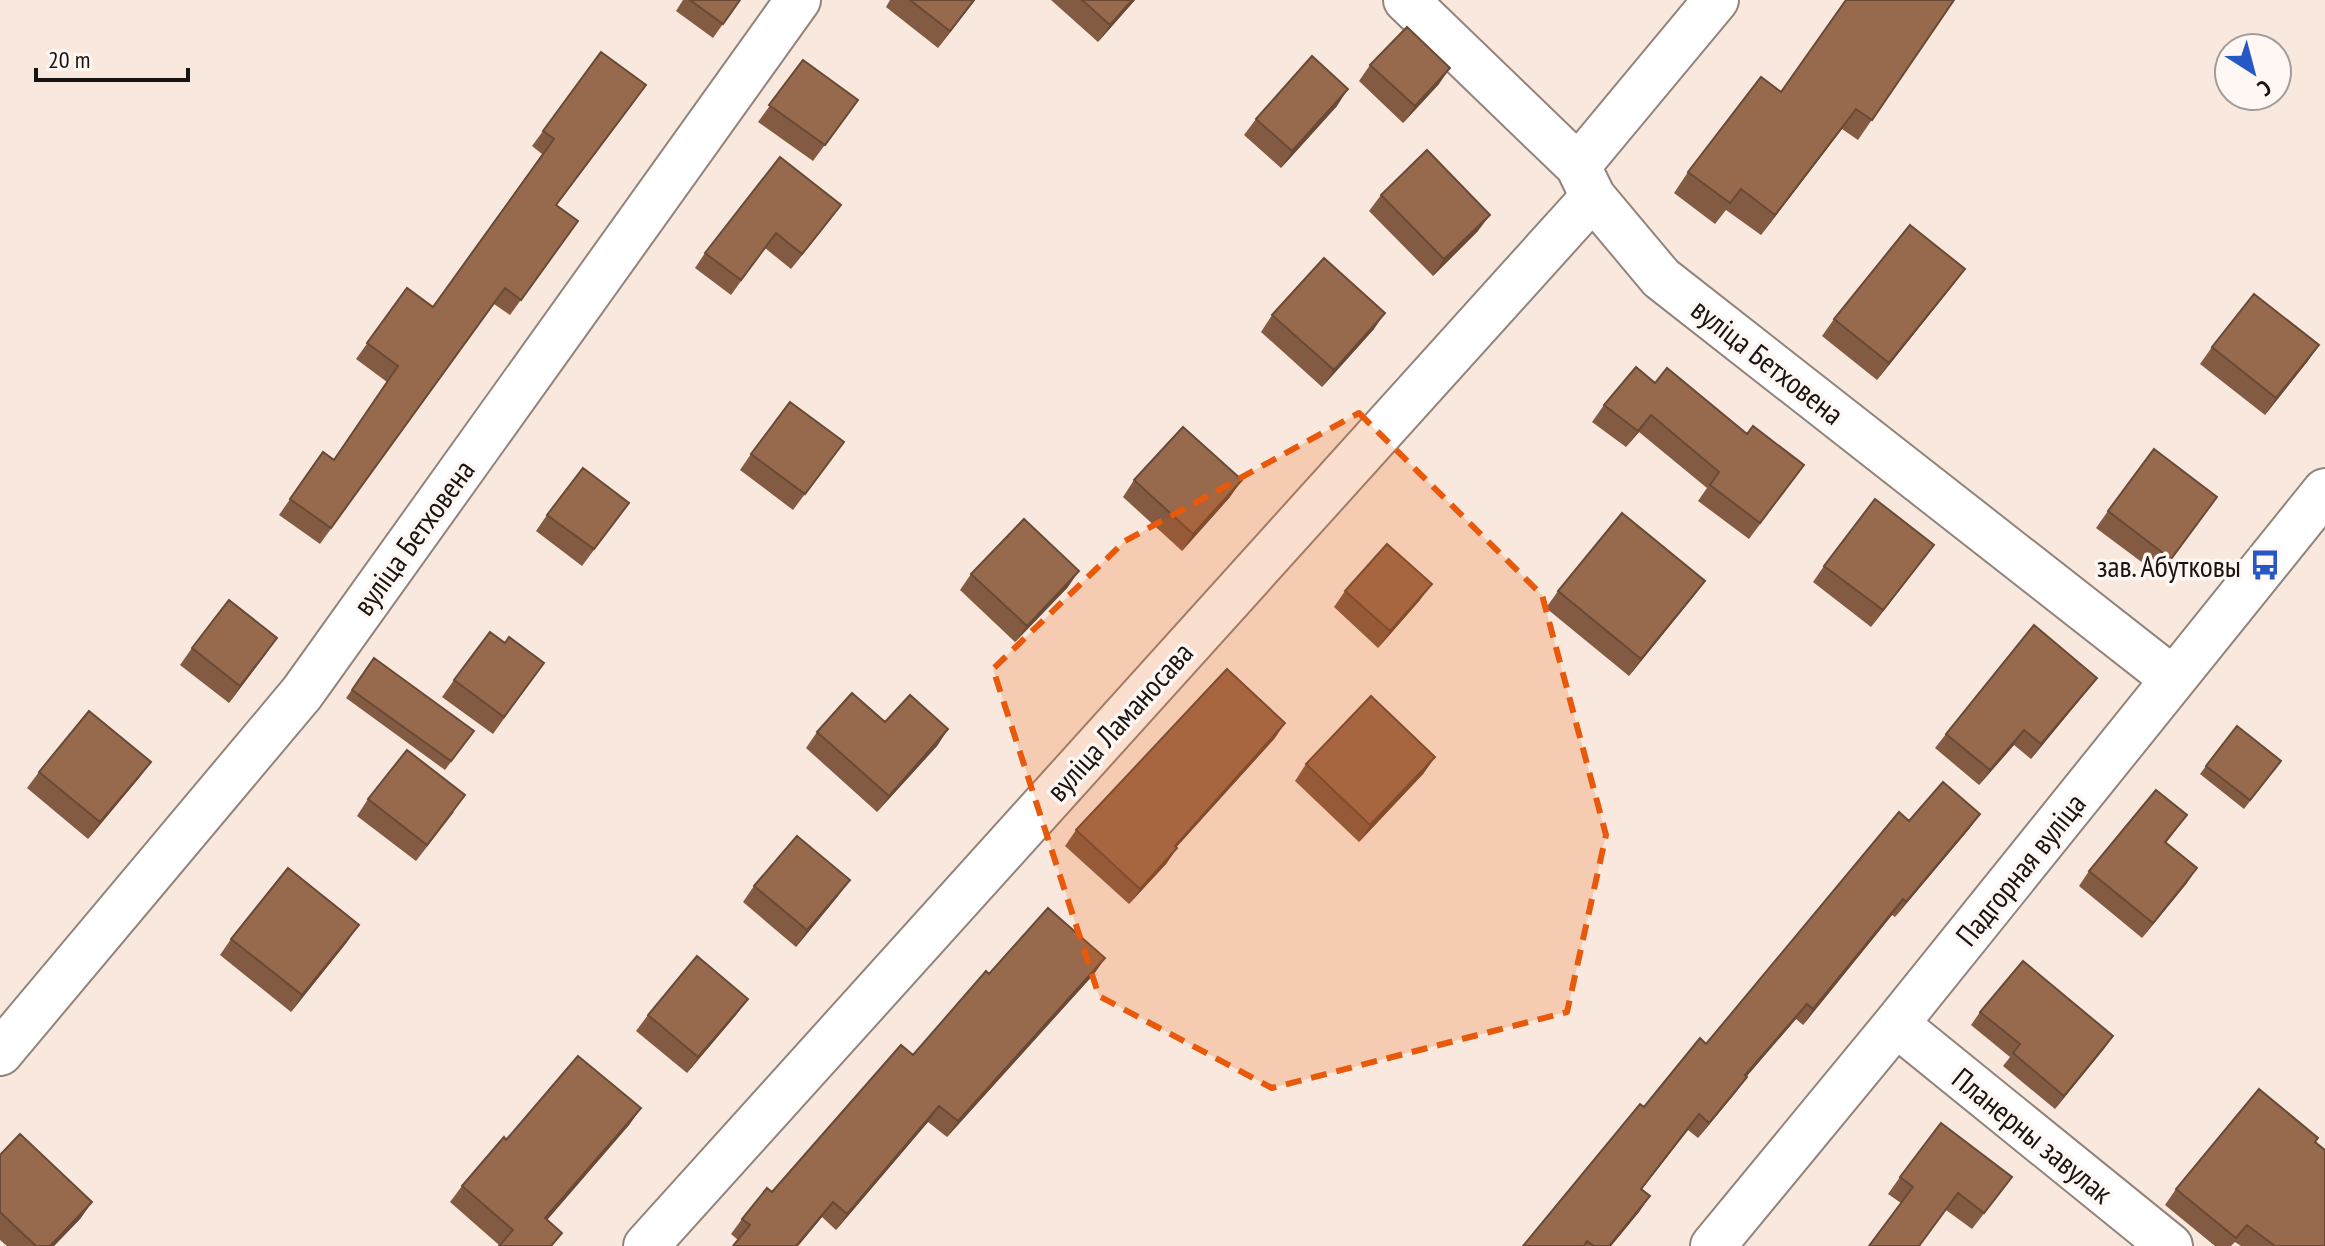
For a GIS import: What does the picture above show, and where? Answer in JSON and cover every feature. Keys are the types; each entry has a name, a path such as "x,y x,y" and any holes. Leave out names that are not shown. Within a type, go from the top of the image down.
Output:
{"street":[{"name":"вуліца Бетховена","path":"0,1053 302,693 798,0"},
{"name":"вуліца Бетховена","path":"1406,0 1586,182 1661,278 2173,679"},
{"name":"вуліца Ламаносава","path":"646,1246 1586,182 1716,0"},
{"name":"Падгорная вуліца","path":"1713,1246 2325,491"},
{"name":"Планерны завулак","path":"1896,1024 2170,1246"}],"highlighted area":[{"path":"1359,413 1542,595 1606,835 1567,1012 1272,1088 1099,996 993,669 1125,541"}],"building":[{"path":"690,0 740,0 723,24"},
{"path":"910,0 974,0 950,31"},
{"path":"1082,0 1132,0 1110,25"},
{"path":"1846,0 1954,0 1872,120 1856,109 1775,215 1741,189 1730,203 1688,172 1761,77 1781,92"},
{"path":"1407,27 1450,68 1415,106 1370,65"},
{"path":"601,52 646,85 556,205 578,221 521,300 505,288 331,528 290,499 323,452 334,460 398,366 367,343 407,288 433,307 554,139 543,131"},
{"path":"1312,56 1348,89 1292,151 1256,119"},
{"path":"803,60 858,100 825,145 769,105"},
{"path":"1427,150 1490,215 1444,259 1381,195"},
{"path":"780,157 841,205 802,254 776,233 741,280 705,253"},
{"path":"1910,225 1965,269 1889,363 1834,319"},
{"path":"1324,258 1385,313 1334,370 1272,315"},
{"path":"2254,294 2319,345 2276,398 2212,347"},
{"path":"1636,367 1655,383 1667,368 1747,434 1753,426 1804,465 1760,523 1710,485 1719,472 1651,415 1638,431 1604,405"},
{"path":"790,402 844,442 805,494 751,454"},
{"path":"1183,427 1242,480 1193,534 1134,480"},
{"path":"2154,449 2217,497 2171,559 2108,511"},
{"path":"583,468 629,503 594,549 547,515"},
{"path":"1875,499 1934,545 1883,610 1824,566"},
{"path":"1622,513 1705,581 1641,659 1558,591"},
{"path":"1024,519 1079,571 1027,626 971,574"},
{"path":"1387,544 1432,584 1390,631 1345,591"},
{"path":"229,600 277,638 240,686 192,648"},
{"path":"2034,625 2097,678 2041,744 2024,730 1990,770 1946,734"},
{"path":"490,632 505,643 509,637 544,663 504,717 454,680"},
{"path":"374,658 474,731 451,761 352,690"},
{"path":"1227,669 1285,723 1140,889 1076,830"},
{"path":"852,693 885,722 910,695 948,729 889,796 817,732"},
{"path":"1371,696 1435,757 1370,825 1306,764"},
{"path":"89,711 151,762 100,822 39,772"},
{"path":"2237,726 2281,761 2250,800 2206,766"},
{"path":"407,750 465,795 427,845 368,799"},
{"path":"1943,782 1980,814 1906,902 1903,899 1813,1009 1807,1004 1745,1075 1747,1077 1709,1123 1699,1114 1641,1189 1650,1196 1609,1246 1594,1246 1587,1241 1584,1246 1523,1246 1640,1104 1644,1107 1700,1038 1706,1044 1899,812 1909,821"},
{"path":"2156,790 2187,815 2165,842 2197,868 2153,923 2089,871"},
{"path":"797,836 850,880 807,930 754,886"},
{"path":"288,868 359,925 302,995 231,939"},
{"path":"1048,908 1105,958 958,1121 939,1106 847,1214 833,1202 796,1246 733,1246 750,1225 742,1219 767,1188 772,1192 901,1045 913,1055 986,971 989,974"},
{"path":"697,956 748,999 698,1057 648,1015"},
{"path":"2023,961 2113,1036 2064,1096 2013,1053 2020,1044 1980,1012"},
{"path":"578,1056 641,1108 545,1218 562,1233 551,1246 499,1246 513,1230 462,1186"},
{"path":"2259,1089 2318,1138 2315,1142 2325,1150 2325,1246 2275,1246 2247,1225 2236,1238 2176,1189"},
{"path":"1941,1123 2012,1177 1984,1213 1958,1193 1919,1246 1869,1246 1913,1187 1900,1177"},
{"path":"20,1134 92,1202 50,1246 36,1246 0,1212 0,1155"}],"place":[{"name":"зав. Абутковы","path":"2265,565"}]}
